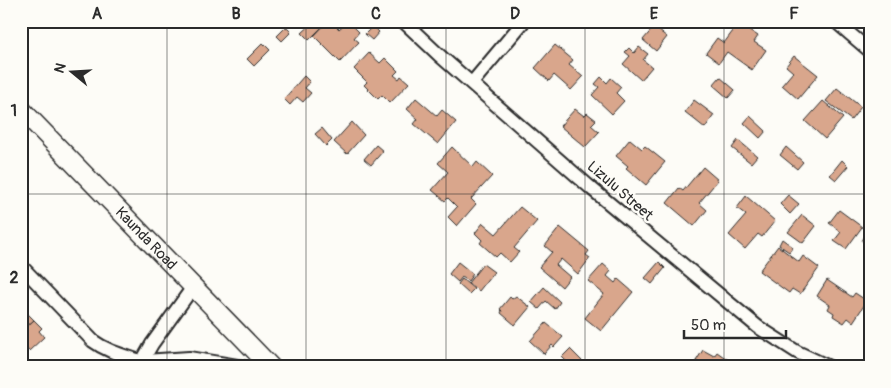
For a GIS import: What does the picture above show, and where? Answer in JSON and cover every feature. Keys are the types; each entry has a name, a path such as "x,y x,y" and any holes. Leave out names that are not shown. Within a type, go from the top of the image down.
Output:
{"main road":[{"name":"Kaunda Road","path":"21,109 271,367"}],"street":[{"name":"Lizulu Street","path":"403,21 613,207 758,328 797,352 828,367"},
{"path":"472,84 524,21"},
{"path":"835,21 870,51"},
{"path":"21,266 102,348 141,364 155,367"},
{"path":"141,364 152,344 193,287"},
{"path":"141,364 188,358 243,367"}],"building":[{"path":"315,21 319,21 323,26 309,40 302,33"},
{"path":"328,21 331,21 339,29 348,21 359,32 354,38 359,42 340,62 314,36"},
{"path":"739,23 758,36 754,42 766,50 752,70 727,52 719,63 706,53 717,38 724,43"},
{"path":"373,26 379,32 372,40 365,34"},
{"path":"286,27 291,32 282,41 277,36"},
{"path":"654,27 667,37 656,51 643,40"},
{"path":"263,43 270,50 254,66 247,59"},
{"path":"555,45 573,60 569,65 583,77 571,90 554,75 549,81 535,68"},
{"path":"639,47 648,54 643,60 652,67 641,80 623,64 630,56 625,52 629,48 634,53"},
{"path":"369,53 380,63 385,58 398,71 394,75 399,79 401,76 409,83 390,103 382,95 378,99 364,85 367,82 354,69"},
{"path":"794,56 818,75 798,99 782,85 793,72 786,66"},
{"path":"304,76 310,82 305,88 311,93 303,102 297,97 290,105 284,99"},
{"path":"601,77 607,83 611,78 621,87 616,93 624,101 612,114 592,95 599,87 595,84"},
{"path":"720,77 735,90 728,98 713,85"},
{"path":"837,88 861,107 851,120 826,101"},
{"path":"416,98 437,116 442,110 456,122 438,144 414,124 418,119 407,109"},
{"path":"694,100 714,115 705,128 685,112"},
{"path":"823,101 843,118 825,139 805,121"},
{"path":"575,109 584,116 587,113 596,120 591,125 599,132 585,147 560,126"},
{"path":"750,116 766,131 760,138 744,123"},
{"path":"352,122 364,135 347,154 334,142"},
{"path":"322,128 332,140 326,146 315,134"},
{"path":"630,139 642,149 645,146 665,162 646,185 626,168 628,166 616,156"},
{"path":"738,140 757,156 751,163 732,148"},
{"path":"376,145 383,151 371,165 364,159"},
{"path":"452,147 473,167 477,162 492,176 471,199 476,204 457,226 448,217 457,207 448,198 445,201 432,190 448,172 438,163"},
{"path":"786,147 803,162 797,169 780,155"},
{"path":"842,160 848,166 836,180 830,175"},
{"path":"703,167 718,180 699,203 707,210 694,226 667,203 679,188 683,191"},
{"path":"788,195 799,204 790,214 780,204"},
{"path":"746,196 775,221 762,237 758,234 745,249 729,235 746,215 737,208"},
{"path":"520,207 537,221 514,248 519,252 510,262 500,253 496,257 480,243 482,240 475,233 483,223 496,234"},
{"path":"839,210 862,227 846,249 834,241 841,232 829,223"},
{"path":"802,215 816,226 803,243 788,232"},
{"path":"560,227 589,251 586,255 590,258 578,274 561,259 556,265 570,277 562,287 539,267 552,252 545,246"},
{"path":"868,230 870,231 870,246 862,241"},
{"path":"782,239 793,247 789,252 779,245"},
{"path":"778,246 799,262 803,256 819,268 800,294 792,289 789,293 759,271"},
{"path":"458,262 473,274 468,281 462,277 458,282 449,274"},
{"path":"659,262 665,268 652,284 645,278"},
{"path":"483,264 494,272 479,291 468,283"},
{"path":"603,264 611,271 607,276 615,283 618,279 633,292 601,331 585,318 604,294 588,281"},
{"path":"462,279 474,289 469,294 458,284"},
{"path":"827,280 852,297 855,293 867,301 853,322 848,318 844,323 833,316 834,313 828,309 830,305 817,296"},
{"path":"544,287 560,302 555,309 546,301 539,309 531,302"},
{"path":"516,296 530,307 515,325 501,313 500,309 510,297 512,299"},
{"path":"21,312 23,314 26,312 34,320 21,332"},
{"path":"34,320 42,328 39,331 44,337 29,351 21,343 21,332"},
{"path":"546,323 563,337 544,354 530,341"},
{"path":"570,349 582,361 576,367 572,367 562,357"},
{"path":"703,350 714,356 717,352 734,364 732,367 700,367 701,364 696,361"}]}
